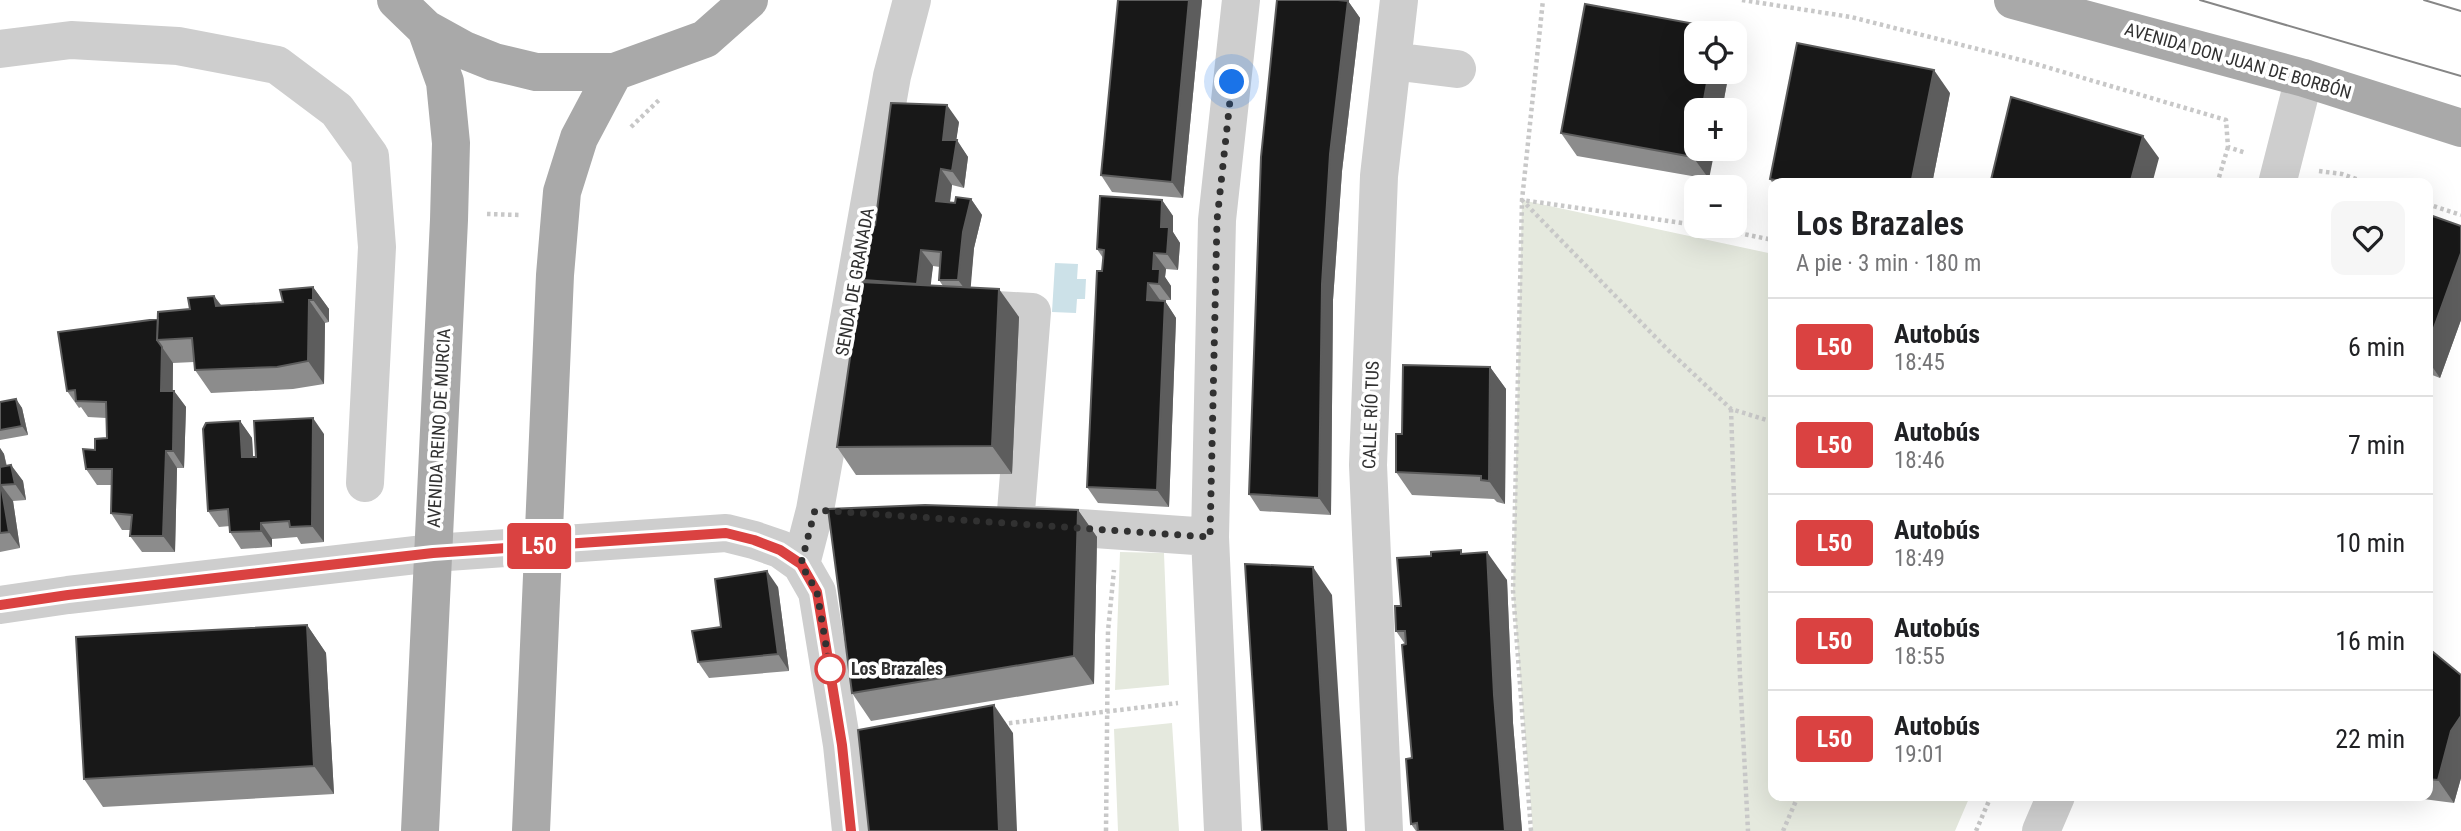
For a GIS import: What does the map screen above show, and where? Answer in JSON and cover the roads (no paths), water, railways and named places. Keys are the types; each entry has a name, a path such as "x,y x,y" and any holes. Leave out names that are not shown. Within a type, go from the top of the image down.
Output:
{"main road":[{"path":"396,0 426,29 464,50 494,62 536,72 614,72 705,39 749,0"},
{"name":"AVENIDA DON JUAN DE BORBÓN","path":"2013,0 2304,78 2461,128"},
{"name":"AVENIDA REINO DE MURCIA","path":"421,831 451,143 445,82 426,29"},
{"path":"531,831 559,217 562,192 579,138 614,72"}],"street":[{"name":"SENDA DE GRANADA","path":"801,564 866,301 892,76 912,0"},
{"path":"1223,831 1210,537 1217,220 1241,0"},
{"name":"CALLE RÍO TUS","path":"1384,831 1368,465 1379,176 1399,0"},
{"path":"0,49 71,40 178,46 277,65 337,110 370,156 377,247 365,483"},
{"path":"1392,61 1457,69"},
{"path":"2280,175 2304,78"},
{"path":"935,306 1032,312 1015,524"},
{"path":"815,510 855,513"},
{"path":"975,521 1210,537"},
{"path":"0,605 433,553 726,533 754,540 780,550 801,564 817,592 842,745 851,831"},
{"path":"2041,831 2054,801"}],"water":[{"path":"1055,263 1078,264 1077,279 1086,279 1085,299 1077,299 1076,313 1052,312"}],"tram line":[{"path":"2200,0 2461,76"},
{"path":"2424,0 2461,11"}],"place":[{"name":"Los Brazales","path":"830,669"}]}
